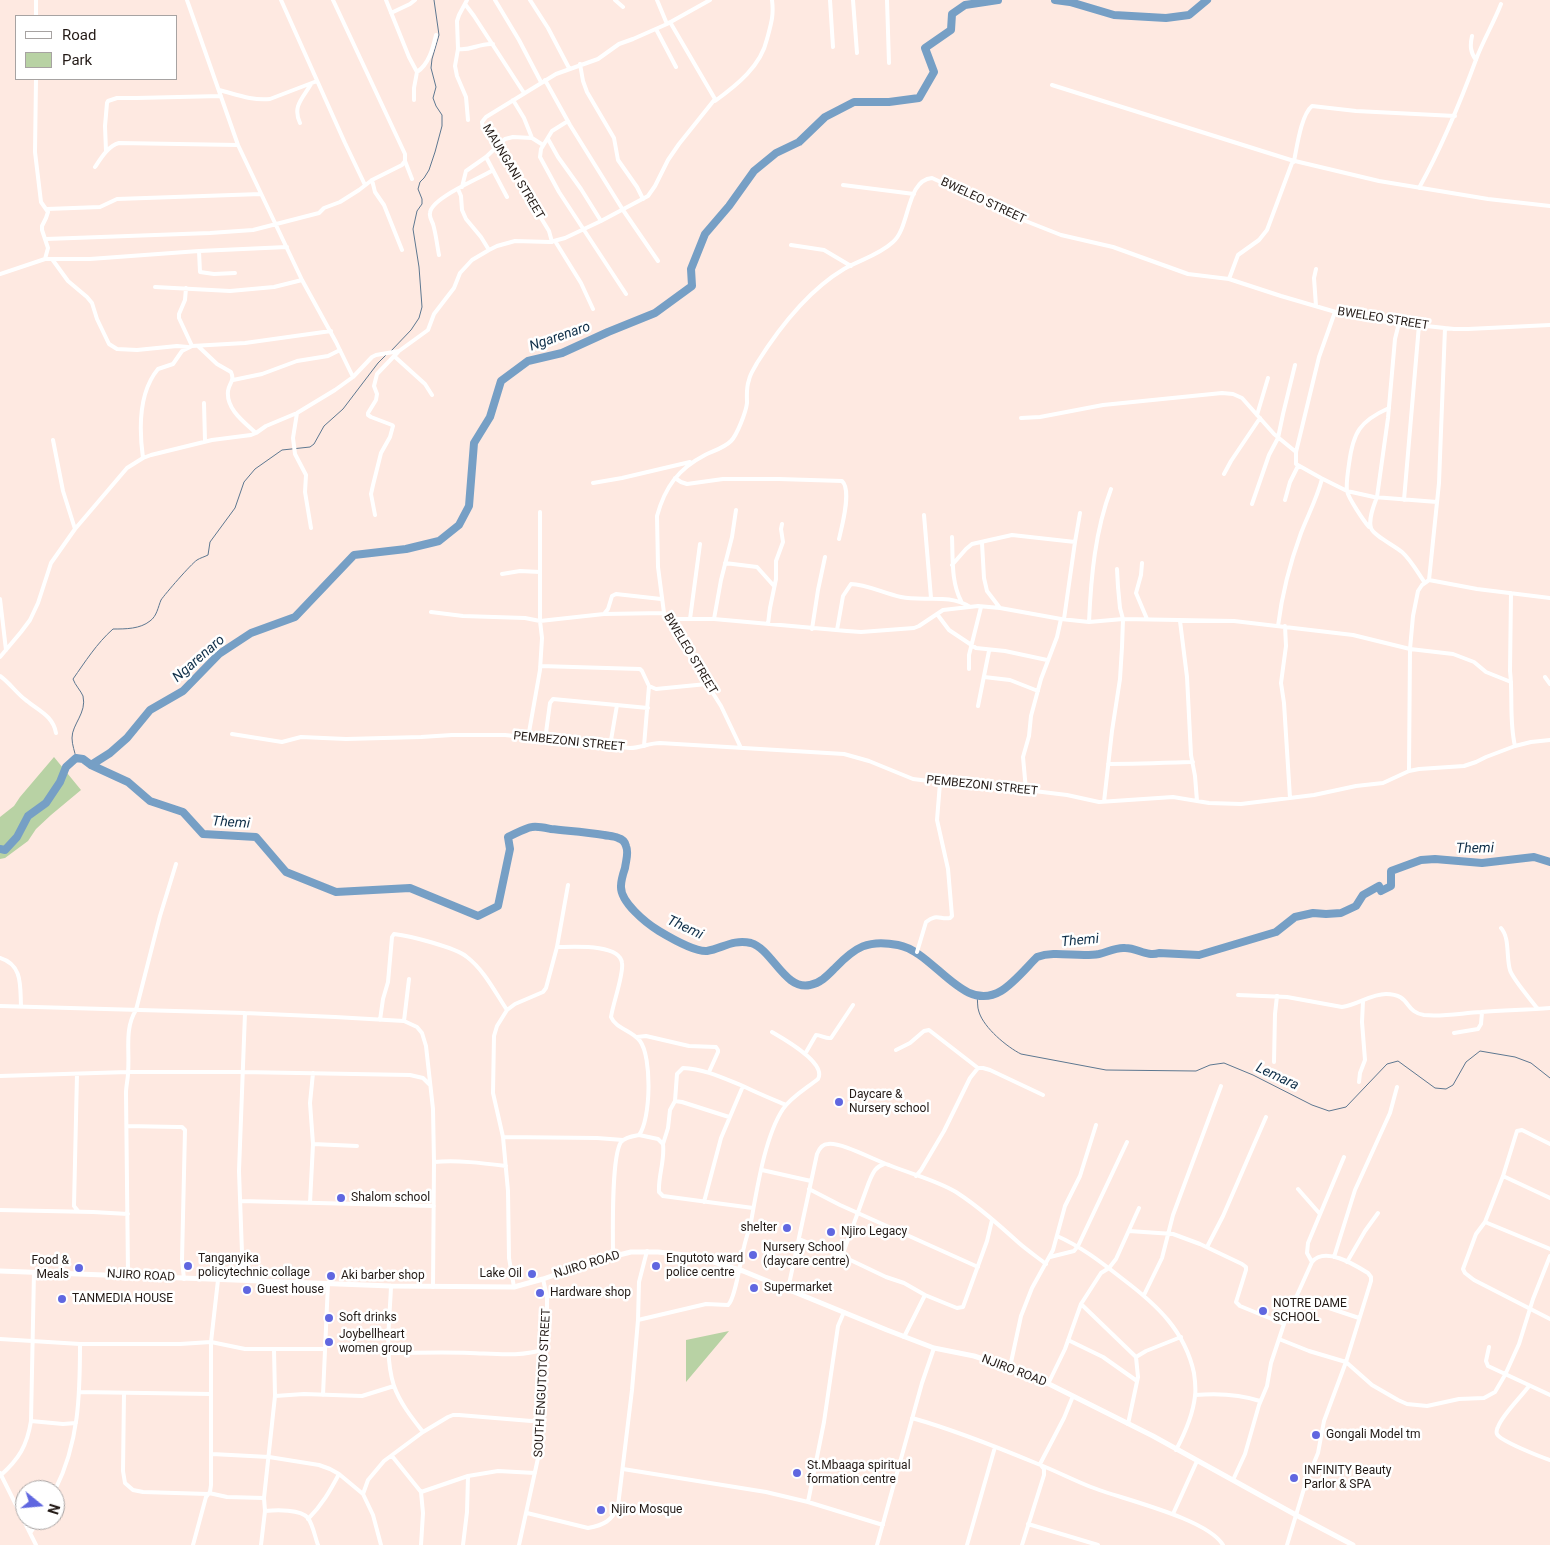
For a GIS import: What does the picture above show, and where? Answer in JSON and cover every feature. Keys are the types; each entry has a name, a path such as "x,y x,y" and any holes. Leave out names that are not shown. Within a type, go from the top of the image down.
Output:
{"street":[{"path":"36,0 36,15"},
{"path":"187,0 238,145 302,280 331,331 353,377"},
{"path":"281,0 365,185"},
{"path":"333,0 405,154 405,161 412,179"},
{"path":"386,0 409,57 418,72"},
{"path":"391,13 415,0"},
{"path":"496,0 543,81 623,210 658,261"},
{"path":"530,0 570,68"},
{"path":"615,0 623,7"},
{"path":"657,0 669,23 715,97 715,101"},
{"path":"696,0 700,5"},
{"name":"MAUNGANI STREET","path":"593,309 581,283 553,242 549,231 531,200 483,128 482,122 543,81 580,64 598,59 619,44 669,23 710,0"},
{"path":"374,515 373,485 381,453 390,437 393,426 368,415 376,400 377,394 374,386 377,374 394,356 428,330 434,314 454,288 460,273 472,260 497,246 515,241 553,242 602,221 643,199 652,192 668,160 704,112 750,72 764,50 772,25 774,10 772,0"},
{"path":"830,0 833,47"},
{"path":"854,0 857,53"},
{"path":"887,0 889,63"},
{"path":"466,2 524,93"},
{"path":"466,2 457,21 458,49 455,66 466,97 468,120"},
{"path":"1419,188 1438,155 1476,60 1501,4"},
{"path":"656,29 676,67"},
{"path":"414,100 414,88 418,72 429,57 436,35"},
{"path":"1472,36 1471,48 1476,60"},
{"path":"458,49 466,50 481,44 493,44"},
{"path":"580,64 582,80 587,92 614,138 618,160 643,199"},
{"path":"36,80 35,152 41,202 47,209 46,218 42,226 48,248 45,259"},
{"path":"218,90 263,100 317,80"},
{"path":"300,123 297,117 297,107 310,84"},
{"path":"1052,85 1294,161 1379,181 1488,199 1550,206"},
{"path":"106,151 105,126 107,103 112,99 221,96"},
{"path":"513,100 524,118 532,138"},
{"path":"1229,279 1238,255 1259,240 1267,230 1294,161 1305,117 1308,109 1312,106 1356,111 1455,116"},
{"path":"568,121 552,131 543,145 540,157 559,192 626,294"},
{"path":"488,250 481,236 466,219 462,210 460,188 466,171 508,138 516,136 532,138 543,145"},
{"path":"548,139 558,158 602,221"},
{"path":"95,167 106,151 112,145 119,142 238,145"},
{"path":"486,157 508,197"},
{"path":"46,239 253,230 319,213 324,208 340,202 372,180 402,165 405,161"},
{"path":"439,255 430,211 433,205 441,198 493,170"},
{"name":"BWELEO STREET","path":"741,748 724,712 664,613 658,567 658,516 663,497 681,470 730,442 734,437 746,407 747,386 751,373 788,321 815,290 828,279 884,249 896,240 914,194 923,180 932,178 1023,220 1061,235 1097,245 1113,247 1188,274 1229,279 1346,315 1446,328 1468,329 1550,325"},
{"path":"372,180 375,192 384,205 402,250"},
{"path":"843,186 914,194"},
{"path":"47,209 100,207 117,199 262,194"},
{"path":"791,244 824,250 851,266"},
{"path":"0,274 45,259 114,258 199,251 287,247"},
{"path":"199,251 200,272 214,274 235,272"},
{"path":"52,259 68,281 92,303 97,319 109,344 116,349 137,350 245,343 331,331"},
{"path":"1316,270 1314,278 1316,306"},
{"path":"155,287 230,291 274,287 302,280"},
{"path":"186,288 185,300 179,318 190,347"},
{"path":"1335,312 1319,357 1296,452 1295,459 1298,466 1347,491 1377,497 1437,502"},
{"path":"1371,528 1373,509 1377,497 1399,323"},
{"path":"1404,500 1419,325"},
{"path":"1408,771 1410,649 1413,616 1418,591 1429,580 1437,502 1446,328"},
{"path":"198,346 217,364 231,372 233,380 228,391 228,399 240,418 256,433"},
{"path":"143,458 142,411 145,394 158,369 173,364 182,351 190,347"},
{"path":"233,380 256,376 297,361 328,356 340,350"},
{"path":"0,657 22,632 36,610 51,563 74,529 127,468 143,458 205,441 256,433 266,426 297,413 335,390 353,377 372,357 400,351"},
{"path":"394,356 425,384 432,395"},
{"path":"1252,504 1278,438 1296,365"},
{"path":"1224,474 1258,416 1268,378"},
{"path":"1021,418 1040,417 1104,405 1222,393 1239,396 1278,438 1296,452"},
{"path":"204,404 205,441"},
{"path":"1389,408 1374,414 1355,436 1348,468 1347,491 1362,518 1371,528 1406,556 1425,584"},
{"path":"297,413 294,430 295,454 306,475 305,492 311,528"},
{"path":"53,440 63,492 74,529"},
{"path":"592,483 615,480 692,462"},
{"path":"1285,500 1290,482 1298,466"},
{"path":"675,478 687,484 723,479 779,478 842,481 847,489 839,539"},
{"path":"1278,626 1290,567 1300,534 1322,479"},
{"path":"1089,622 1094,558 1101,521 1111,489"},
{"path":"714,619 736,510"},
{"path":"528,738 540,666 542,638 540,621 540,512"},
{"path":"1026,790 1024,754 1029,736 1031,716 1047,660 1062,619 1080,513"},
{"path":"924,515 931,598"},
{"path":"768,624 776,561 783,542 782,524"},
{"path":"952,565 972,544 1012,535 1075,542"},
{"path":"952,537 952,565 955,586 961,601"},
{"path":"982,542 984,578 987,591 1000,608"},
{"path":"690,619 700,544"},
{"path":"812,629 825,557"},
{"path":"725,563 757,567 774,586"},
{"path":"1142,563 1136,593 1146,619"},
{"path":"1104,802 1120,678 1123,619 1118,594 1117,569"},
{"path":"502,574 520,571 540,572"},
{"path":"1429,580 1550,598"},
{"path":"836,630 843,596 851,584 902,598 961,601 970,607"},
{"path":"1511,593 1510,664 1512,734 1515,746"},
{"path":"604,614 608,609 612,596 616,594 661,598"},
{"path":"0,599 6,650"},
{"path":"666,619 714,619 861,632 911,628 919,626 937,614 949,609 970,607 1000,608 1089,622 1123,619 1216,620 1285,626 1353,635 1410,649 1453,654 1464,657 1474,662 1486,672 1511,682"},
{"path":"970,669 968,661 981,607"},
{"path":"431,612 462,616 525,618 540,621 604,614 664,613"},
{"path":"937,614 949,630 976,648 1047,660"},
{"path":"1180,621 1187,677 1191,755 1197,801"},
{"path":"1285,626 1286,646 1281,683 1290,798"},
{"path":"978,706 989,651"},
{"path":"540,666 640,669 649,686 644,746"},
{"path":"0,676 27,702 44,713 51,721 56,734"},
{"path":"984,677 1010,680 1038,691"},
{"path":"1545,677 1550,684"},
{"path":"649,686 653,689 662,689 707,684"},
{"path":"545,740 550,703 553,699 648,708"},
{"path":"610,746 617,705"},
{"name":"PEMBEZONI STREET","path":"232,734 282,742 301,737 364,738 505,735 630,748 660,742 844,754 869,761 913,779 978,788 1026,790 1104,802 1173,797 1197,801 1241,804 1314,795 1383,782 1408,771 1464,766 1515,746 1550,740"},
{"path":"1108,764 1193,762"},
{"path":"916,952 926,922 938,917 948,919 952,916 948,869 937,820 940,783"},
{"path":"128,1275 126,1092 129,1029 131,1019 136,1010 160,916 176,864"},
{"path":"514,1287 509,1258 508,1191 503,1137 493,1093 494,1036 497,1026 507,1010 514,1004 545,991 557,947 568,885"},
{"path":"1501,928 1506,935 1510,972 1537,1008"},
{"path":"380,1020 388,982 392,937 394,934 423,940 466,955 474,963 507,1010"},
{"path":"557,947 596,947 609,951 621,959 621,972 611,1017 616,1024 637,1037 642,1043 646,1056 649,1086 645,1124 639,1135"},
{"path":"0,958 12,964 19,974 21,1006"},
{"path":"404,1021 409,979"},
{"path":"1238,995 1277,996 1335,1007 1350,1006 1363,1000 1388,994 1403,998 1412,1010 1423,1014 1449,1015 1550,1008"},
{"path":"1274,1062 1277,996"},
{"path":"1359,1082 1365,1060 1362,1022 1363,1000"},
{"path":"805,1054 816,1035 831,1038 853,1005"},
{"path":"0,1006 245,1013 404,1021 416,1027 424,1038 429,1062 433,1109 434,1206 432,1287"},
{"path":"1454,1033 1478,1029 1482,1012"},
{"path":"242,1280 239,1171 245,1013"},
{"path":"896,1050 910,1043 924,1031 929,1030 978,1068 990,1070 1043,1095"},
{"path":"638,1320 706,1304 728,1305 732,1301 762,1170 776,1123 786,1105 818,1079 820,1075 820,1071 814,1062 772,1032"},
{"path":"637,1037 646,1036 683,1045 716,1047 718,1052 709,1072"},
{"path":"753,1208 663,1196 659,1192 663,1144 668,1128 670,1110 676,1101 677,1074 683,1068 709,1072 786,1105"},
{"path":"916,1176 944,1131 970,1078 978,1068"},
{"path":"0,1076 128,1072 410,1075 425,1079 431,1087"},
{"path":"310,1203 313,1144 310,1103 313,1073"},
{"path":"77,1074 74,1206 78,1212"},
{"path":"704,1202 714,1159 729,1117 743,1086"},
{"path":"1144,1295 1162,1258 1173,1215 1221,1086"},
{"path":"1334,1257 1355,1190 1390,1112 1397,1087"},
{"path":"676,1101 729,1117"},
{"path":"1207,1247 1223,1216 1266,1117"},
{"path":"1010,1367 1021,1316 1032,1288 1050,1258 1064,1206 1080,1176 1096,1125"},
{"path":"127,1126 182,1127 185,1130 182,1260 184,1279"},
{"path":"1550,1144 1522,1130 1517,1130 1503,1176 1464,1264 1464,1271 1474,1280 1550,1319"},
{"path":"503,1137 624,1140 639,1135 658,1139 663,1144"},
{"path":"613,1256 614,1189 618,1152 624,1140"},
{"path":"1050,1258 1074,1252 1078,1246 1127,1142"},
{"path":"788,1289 819,1150 825,1144 830,1143 944,1186 955,1192 982,1210 1046,1264"},
{"path":"313,1144 357,1146"},
{"path":"1312,1262 1307,1249 1344,1157"},
{"path":"434,1162 471,1162 506,1166"},
{"path":"842,1256 872,1174 878,1166 884,1164"},
{"path":"762,1170 811,1181"},
{"path":"1503,1176 1550,1198"},
{"path":"809,1189 857,1213 978,1267"},
{"path":"1298,1189 1320,1214"},
{"path":"241,1201 434,1206"},
{"path":"1048,1384 1068,1340 1081,1304 1096,1280 1116,1259 1139,1208"},
{"path":"0,1210 128,1214"},
{"path":"1347,1262 1360,1238 1378,1213"},
{"path":"799,1238 957,1308 964,1307 992,1220"},
{"path":"1484,1222 1550,1249"},
{"path":"1130,1231 1179,1235 1246,1267 1236,1302 1284,1324"},
{"path":"1057,1236 1078,1246 1100,1260 1144,1295 1181,1337 1191,1361 1196,1395 1190,1420 1176,1450"},
{"path":"527,1513 588,1528 608,1521 615,1514 618,1506 632,1390 639,1282 647,1251"},
{"name":"NJIRO ROAD","path":"0,1270 391,1286 514,1287 631,1252 647,1251 685,1255 740,1270 934,1348 974,1356 1010,1367 1128,1424 1353,1545"},
{"path":"1233,1480 1245,1454 1260,1401 1267,1386 1271,1362 1284,1324 1312,1262 1319,1256 1327,1255 1347,1262 1368,1273 1371,1281 1346,1362 1324,1421 1318,1452 1306,1482 1288,1545"},
{"path":"1279,1339 1309,1351 1346,1362 1372,1385 1398,1400 1421,1406 1435,1405 1459,1399 1480,1399 1490,1396 1498,1390 1519,1344 1533,1298 1550,1256"},
{"path":"1545,1270 1550,1272"},
{"path":"34,1272 31,1421 26,1444 19,1457 0,1474 36,1545"},
{"name":"SOUTH ENGUTOTO STREET","path":"520,1545 540,1449 548,1302 543,1279"},
{"path":"193,1545 211,1485 211,1342 218,1280"},
{"path":"323,1394 328,1283"},
{"path":"391,1286 390,1353 394,1386 406,1408 423,1432"},
{"path":"904,1337 925,1295"},
{"path":"1296,1297 1359,1318"},
{"path":"1081,1304 1136,1357 1138,1381 1128,1424"},
{"path":"808,1502 824,1422 838,1326 844,1312"},
{"path":"1136,1357 1181,1337"},
{"path":"0,1338 80,1344 180,1344 211,1342 245,1349 324,1349"},
{"path":"1068,1340 1103,1357 1138,1381"},
{"path":"59,1480 72,1447 76,1423 80,1344"},
{"path":"1489,1346 1486,1364 1492,1369 1550,1395"},
{"path":"877,1545 912,1418 934,1348"},
{"path":"261,1545 275,1396 274,1349"},
{"path":"390,1353 469,1353 515,1356 532,1354 546,1349"},
{"path":"275,1396 323,1394 362,1396 394,1386"},
{"path":"1529,1386 1504,1416 1496,1433 1506,1441 1550,1460"},
{"path":"79,1392 211,1394"},
{"path":"124,1394 124,1479 127,1486 133,1490 143,1492 264,1498"},
{"path":"1196,1395 1231,1394 1260,1401"},
{"path":"1040,1464 1064,1418 1073,1396"},
{"path":"363,1494 364,1487 375,1471 392,1456 423,1432 453,1415 531,1421 542,1420"},
{"path":"912,1418 945,1428 1040,1464 1091,1488 1173,1514 1212,1534 1223,1545"},
{"path":"31,1421 63,1424 76,1423"},
{"path":"967,1545 995,1447"},
{"path":"212,1454 269,1457 319,1465 330,1469 363,1494 373,1516 381,1545"},
{"path":"392,1456 421,1492 423,1513 421,1545"},
{"path":"1173,1514 1197,1461"},
{"path":"1022,1545 1044,1476 1044,1469 1040,1464"},
{"path":"623,1469 766,1492 808,1502 883,1525"},
{"path":"421,1492 468,1476 500,1471 536,1473"},
{"path":"308,1518 320,1507 339,1474"},
{"path":"463,1545 468,1476"},
{"path":"265,1511 278,1509 308,1518 318,1545"},
{"path":"1028,1524 1098,1545"}],"green space":[{"path":"54,757 81,790 36,829 28,841 5,858 0,859 0,817 14,806"},
{"path":"729,1331 686,1382 686,1340"}],"waterway":[{"path":"391,351 411,330 419,318 422,307 419,267 413,229 417,211 422,204 418,189 420,182 429,170 442,126 442,115 433,98 436,87 431,68 439,35 434,0"},
{"name":"Ngarenaro","path":"91,765 110,753 127,738 150,710 183,691 219,654 251,633 295,617 354,555 406,549 439,541 459,525 469,506 474,443 490,417 501,381 528,361 562,353 655,313 692,286 691,269 705,234 729,206 754,171 776,153 799,142 825,117 854,102 889,102 919,98 934,72 925,48 951,30 952,14 965,5 998,0"},
{"name":"Ngarenaro","path":"1055,0 1070,2 1114,15 1166,18 1189,15 1207,0"},
{"path":"76,758 72,741 73,733 84,702 83,696 73,679 91,653 113,629 137,627 146,624 152,619 161,600 173,586 198,559 208,555 210,542 235,508 244,482 255,469 282,450 310,447 314,444 324,426 343,409 386,355"},
{"name":"Themi","path":"0,849 5,850 17,837 28,816 46,803 60,782 66,767 76,758 83,759 91,765 128,782 150,801 183,812 203,834 256,837 286,872 336,892 410,888 478,916 498,906 510,849 508,837 534,827 613,836 619,838 626,845 627,857 621,886 629,905 654,927 689,947 707,951 733,943 751,943 766,953 793,982 801,985 810,985 821,981 849,955 863,946 888,943 911,950 924,958 961,988 974,994 987,996 1006,988 1037,957 1044,955 1091,955 1122,948 1130,948 1150,954 1199,955 1276,932 1295,917 1313,913 1341,913 1356,906 1363,895 1379,886 1381,891 1391,886 1391,871 1421,860 1435,859 1482,863 1534,857 1550,862"},
{"name":"Lemara","path":"977,996 978,1010 986,1024 1003,1042 1021,1054 1106,1070 1196,1071 1210,1065 1224,1063 1253,1075 1312,1105 1329,1111 1346,1107 1387,1064 1398,1061 1435,1088 1446,1089 1453,1085 1466,1062 1480,1051 1515,1057 1531,1063 1550,1078"}],"place":[{"name":"Daycare & Nursery school","path":"839,1102"},
{"name":"Shalom school","path":"341,1198"},
{"name":"shelter","path":"787,1228"},
{"name":"Njiro Legacy","path":"831,1232"},
{"name":"Nursery School (daycare centre)","path":"753,1255"},
{"name":"Tanganyika policytechnic collage","path":"188,1266"},
{"name":"Engutoto ward police centre","path":"656,1266"},
{"name":"Food & Meals","path":"79,1268"},
{"name":"Lake Oil","path":"532,1274"},
{"name":"Aki barber shop","path":"331,1276"},
{"name":"Supermarket","path":"754,1288"},
{"name":"Guest house","path":"247,1290"},
{"name":"Hardware shop","path":"540,1293"},
{"name":"TANMEDIA HOUSE","path":"62,1299"},
{"name":"NOTRE DAME SCHOOL","path":"1263,1311"},
{"name":"Soft drinks","path":"329,1318"},
{"name":"Joybellheart women group","path":"329,1342"},
{"name":"Gongali Model tm","path":"1316,1435"},
{"name":"St.Mbaaga spiritual formation centre","path":"797,1473"},
{"name":"INFINITY Beauty Parlor & SPA","path":"1294,1478"},
{"name":"Njiro Mosque","path":"601,1510"}]}
